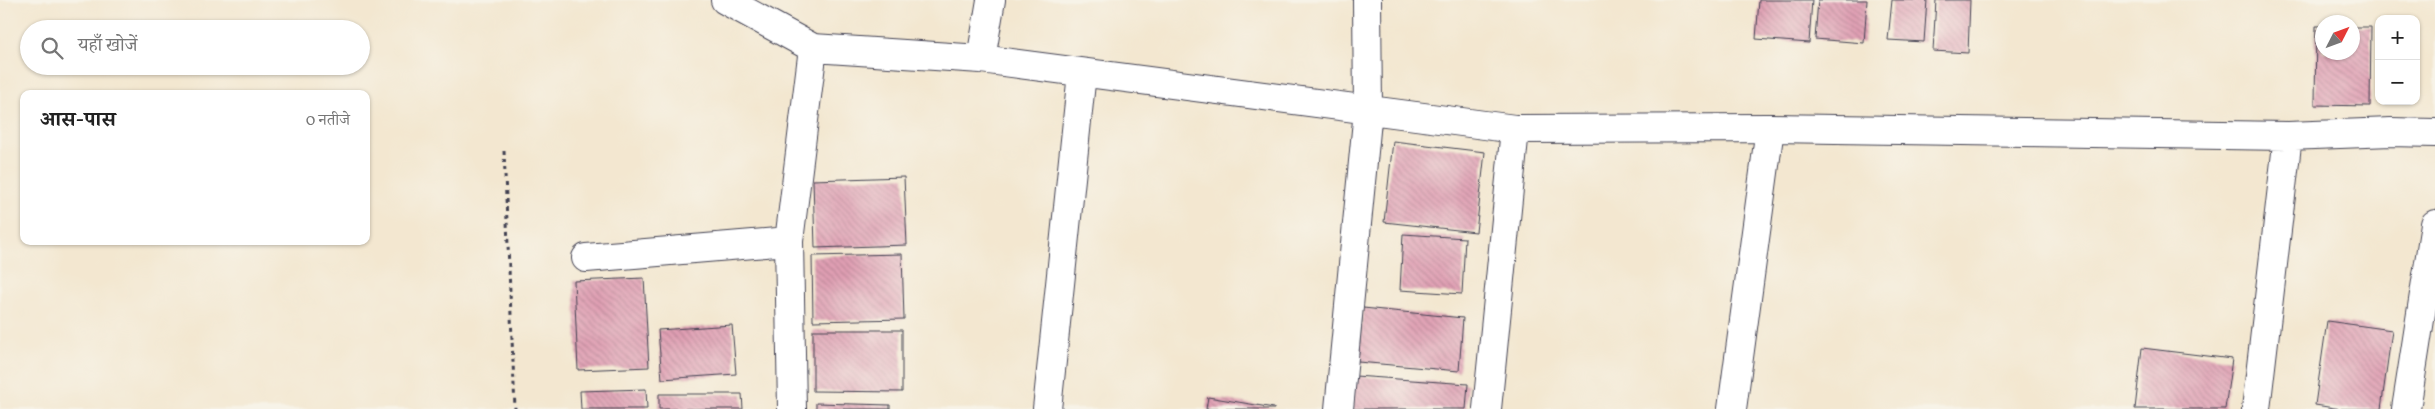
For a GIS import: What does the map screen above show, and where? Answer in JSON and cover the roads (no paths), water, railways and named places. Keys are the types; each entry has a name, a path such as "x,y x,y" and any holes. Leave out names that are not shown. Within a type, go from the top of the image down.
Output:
{"street":[{"path":"725,0 812,48 981,60 1515,129 1770,128 2288,136 2391,132 2435,133"},
{"path":"981,60 991,0"},
{"path":"1339,409 1368,110 1367,0"},
{"path":"792,409 789,241 812,48"},
{"path":"1047,409 1082,73"},
{"path":"1732,409 1770,128"},
{"path":"1487,409 1515,129"},
{"path":"2256,409 2288,136"},
{"path":"2406,409 2435,224"},
{"path":"586,258 789,241"}]}
